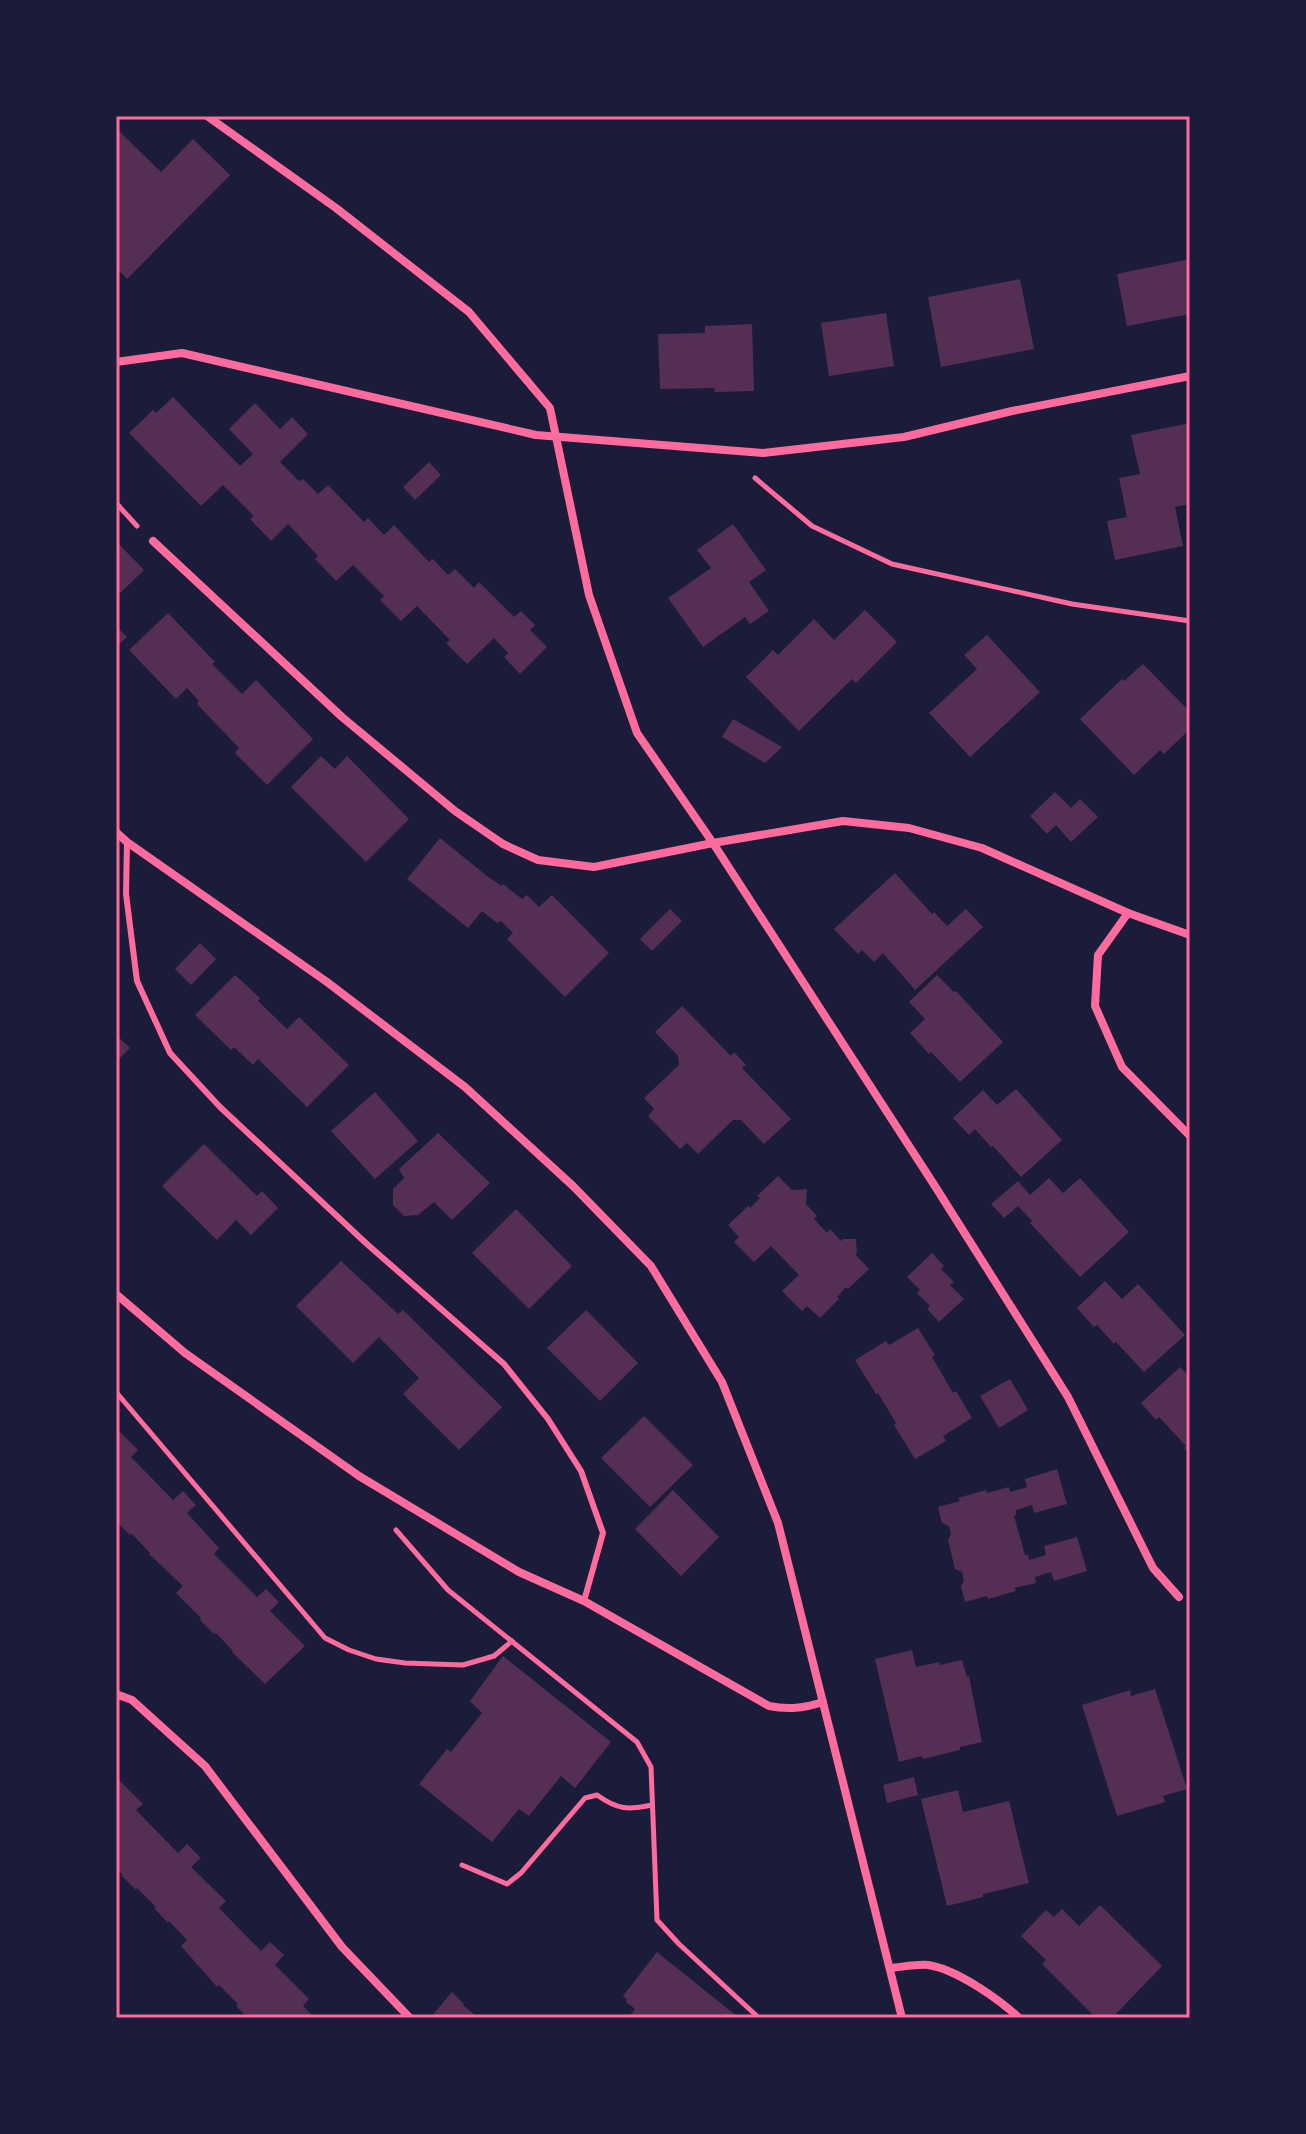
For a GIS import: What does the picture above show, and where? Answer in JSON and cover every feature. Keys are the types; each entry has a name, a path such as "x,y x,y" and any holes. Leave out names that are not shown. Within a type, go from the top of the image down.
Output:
{"street":[{"path":"207,116 336,208 469,312 550,408 589,595 637,733 713,843 1068,1397 1153,1568 1179,1597"},
{"path":"116,362 182,353 520,431 763,453 904,437 1012,411 1190,376"},
{"path":"153,541 342,717 455,811 503,844 538,860 594,867 843,821 909,828 982,848 1128,913 1190,935"},
{"path":"116,832 327,982 465,1087 573,1186 651,1266 722,1382 778,1523 902,2018"},
{"path":"1128,913 1098,955 1095,1006 1122,1067 1190,1136"},
{"path":"116,1294 185,1353 359,1476 519,1572 584,1601 769,1706 802,1708 823,1702"},
{"path":"116,1694 132,1700 205,1766 342,1947 410,2018"},
{"path":"890,1968 925,1965 951,1971 1019,2018"}],"lane":[{"path":"127,842 126,894 137,981 170,1053 220,1107 356,1234 504,1364 548,1419 581,1471 603,1533 584,1601"}],"path":[{"path":"755,478 812,526 892,564 1072,604 1190,621"},
{"path":"116,1392 325,1638 376,1659 463,1665 494,1656 512,1641"},
{"path":"389,1519 448,1590 637,1742 651,1767 657,1920 759,2018"},
{"path":"462,1865 507,1884 521,1873 585,1798 597,1795 609,1804 628,1810 652,1805"}],"building":[{"path":"116,128 161,172 193,139 230,175 127,279 116,267"},
{"path":"1190,259 1190,314 1127,326 1117,274"},
{"path":"1020,279 1034,349 941,367 928,297"},
{"path":"886,313 894,366 829,376 821,323"},
{"path":"752,324 754,391 660,389 658,334 705,333 705,326"},
{"path":"173,397 240,466 253,454 229,429 255,403 280,429 292,417 308,434 280,462 299,481 303,479 318,494 328,485 364,522 368,518 384,535 394,525 429,562 433,559 448,575 455,569 474,588 479,582 514,617 521,611 535,625 530,630 547,647 520,674 504,657 508,653 494,638 467,664 446,643 450,640 417,606 401,621 380,600 384,596 353,565 336,581 288,524 271,541 250,519 254,516 223,485 201,506 129,433 153,410 156,413"},
{"path":"1190,423 1190,504 1175,507 1183,546 1115,560 1107,521 1127,517 1119,478 1140,474 1131,435"},
{"path":"429,462 441,475 415,500 403,487"},
{"path":"733,524 766,570 749,582 769,611 750,624 745,617 703,647 668,598 711,568 697,550"},
{"path":"116,541 144,570 116,597"},
{"path":"865,610 897,642 856,683 852,679 799,731 746,677 773,650 778,655 814,619 834,640"},
{"path":"168,613 242,694 256,680 313,739 267,785 235,753 239,748 197,704 199,701 187,688 176,699 129,650"},
{"path":"116,626 127,637 116,647"},
{"path":"987,635 1040,692 970,757 929,713 977,669 964,655"},
{"path":"1143,664 1190,712 1190,729 1164,754 1160,750 1134,775 1080,719 1122,679 1124,681"},
{"path":"733,719 782,747 765,763 722,737"},
{"path":"321,756 335,769 347,756 409,819 366,862 291,787"},
{"path":"1055,792 1071,808 1080,799 1098,817 1071,842 1056,825 1047,834 1030,816"},
{"path":"440,838 487,876 522,899 527,895 539,907 552,895 609,953 565,997 507,939 513,933 501,921 497,923 482,911 468,928 407,879"},
{"path":"895,873 947,926 966,909 983,927 915,990 883,953 874,962 862,950 858,954 834,929"},
{"path":"670,909 682,921 652,951 640,939"},
{"path":"200,943 216,959 191,985 175,969"},
{"path":"235,975 287,1029 299,1017 349,1065 307,1107 258,1059 253,1065 234,1047 231,1050 195,1015"},
{"path":"937,975 1003,1042 960,1082 910,1033 925,1019 909,1002"},
{"path":"682,1006 731,1056 734,1052 746,1065 742,1068 791,1119 764,1144 741,1120 733,1120 698,1154 687,1143 680,1149 648,1116 654,1109 644,1098 679,1065 678,1056 655,1032"},
{"path":"116,1035 130,1048 116,1062"},
{"path":"1016,1089 1062,1140 1021,1177 975,1129 969,1135 953,1118 983,1090 997,1105"},
{"path":"375,1092 418,1141 375,1179 331,1131"},
{"path":"438,1133 490,1183 452,1220 434,1202 418,1215 404,1216 393,1205 393,1189 404,1178 399,1169"},
{"path":"204,1144 257,1196 262,1191 278,1208 251,1235 236,1220 217,1240 162,1186"},
{"path":"778,1176 792,1190 807,1189 806,1204 827,1233 830,1229 841,1241 856,1239 855,1254 869,1269 848,1289 846,1287 820,1318 807,1306 802,1311 782,1291 799,1275 771,1246 754,1262 734,1242 739,1237 728,1225 748,1206 750,1208 760,1198 757,1196"},
{"path":"1049,1178 1063,1193 1080,1178 1129,1232 1080,1277 1018,1206 1004,1218 991,1204 1018,1181 1030,1195"},
{"path":"516,1209 572,1266 529,1309 472,1253"},
{"path":"932,1253 944,1266 941,1269 954,1282 950,1285 964,1299 939,1322 927,1309 930,1306 917,1293 920,1290 907,1277"},
{"path":"341,1261 398,1314 403,1310 502,1407 459,1450 403,1394 419,1378 379,1337 353,1363 296,1306"},
{"path":"1105,1281 1122,1299 1138,1284 1185,1335 1144,1372 1077,1308"},
{"path":"586,1310 638,1363 600,1401 547,1348"},
{"path":"918,1328 953,1393 956,1391 972,1418 943,1436 946,1441 915,1459 878,1393 855,1360 886,1341 889,1345"},
{"path":"1180,1367 1190,1377 1190,1455 1184,1448 1186,1446 1159,1417 1156,1420 1141,1403"},
{"path":"1010,1379 1028,1410 999,1428 980,1396"},
{"path":"644,1416 693,1465 650,1507 601,1458"},
{"path":"116,1428 138,1450 131,1457 173,1500 183,1491 196,1505 187,1513 219,1548 214,1554 257,1597 266,1589 279,1602 270,1611 305,1646 265,1684 176,1593 183,1586 117,1522"},
{"path":"1057,1469 1067,1504 1034,1513 1032,1505 1016,1510 1014,1516 1025,1555 1029,1560 1046,1555 1044,1546 1077,1537 1087,1571 1054,1581 1051,1572 1035,1577 1036,1583 1014,1588 1016,1591 965,1602 962,1572 955,1569 948,1540 951,1534 949,1526 942,1523 938,1507 986,1490 987,1493 1009,1487 1010,1492 1027,1487 1025,1479"},
{"path":"673,1490 719,1537 681,1576 635,1529"},
{"path":"912,1650 916,1667 962,1660 969,1676 982,1742 923,1759 922,1756 899,1762 875,1659"},
{"path":"503,1656 611,1742 575,1788 561,1776 529,1816 519,1809 492,1842 419,1784 447,1749 451,1752 482,1713 470,1701"},
{"path":"1155,1689 1187,1789 1163,1796 1165,1802 1117,1816 1082,1705 1130,1690 1131,1696"},
{"path":"116,1777 143,1804 136,1810 178,1853 187,1844 201,1858 191,1867 226,1901 219,1908 261,1951 270,1942 284,1955 275,1965 309,1999 303,2006 315,2018 248,2018 181,1946 187,1940 121,1875 116,1868"},
{"path":"914,1777 918,1795 887,1803 883,1785"},
{"path":"958,1790 963,1812 1009,1801 1029,1883 947,1906 921,1799"},
{"path":"1100,1905 1162,1966 1112,2018 1096,2018 1042,1964 1046,1960 1021,1936 1046,1910 1054,1917 1062,1909 1079,1926"},
{"path":"657,1952 739,2018 628,2018 635,2009 623,1996"},
{"path":"452,1992 476,2016 430,2018"}]}
